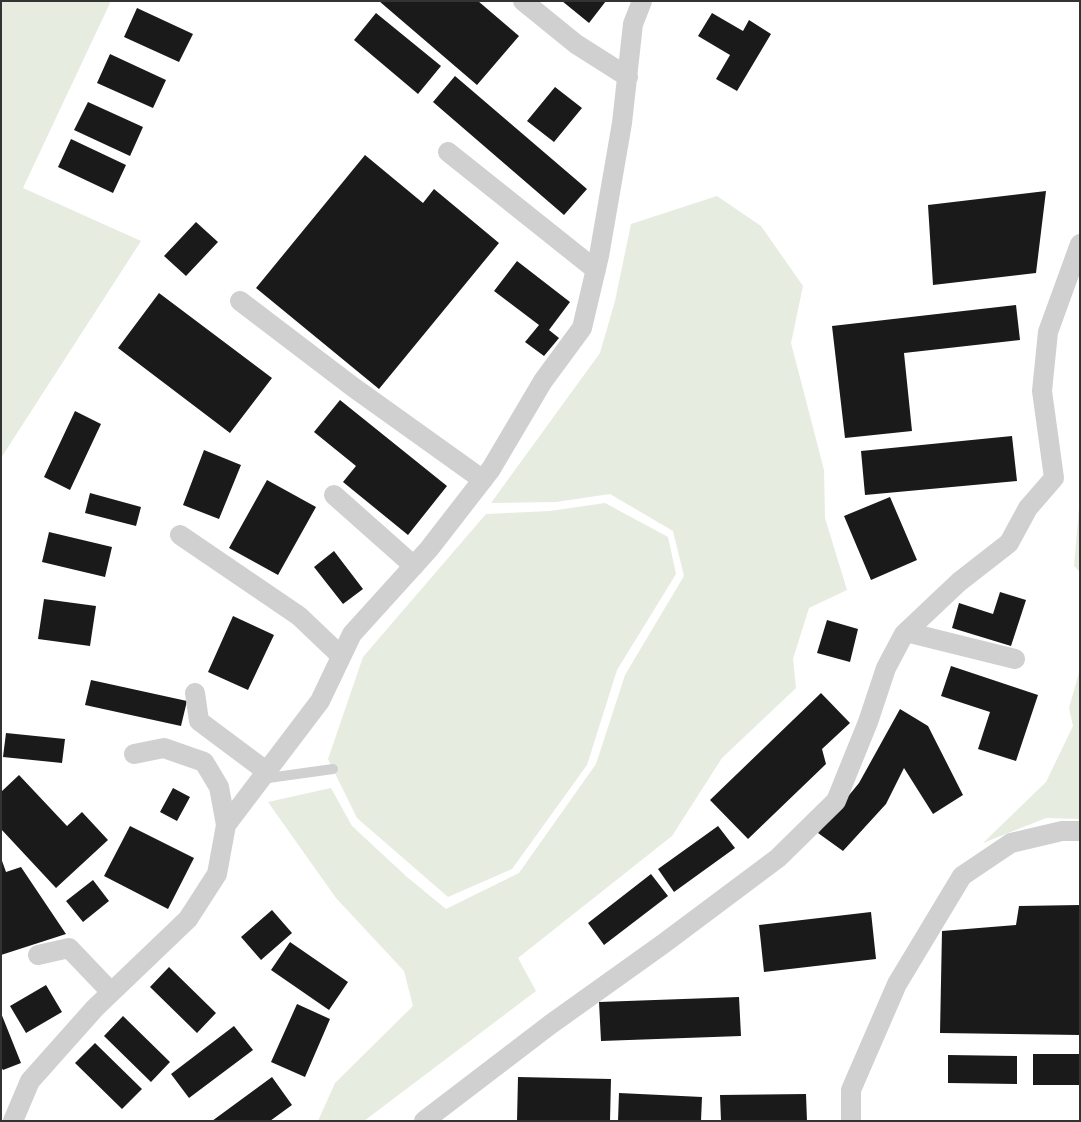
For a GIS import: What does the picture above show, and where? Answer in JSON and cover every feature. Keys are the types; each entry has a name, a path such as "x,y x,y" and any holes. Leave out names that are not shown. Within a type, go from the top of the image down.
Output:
{"street":[{"path":"523,1 576,44 628,76"},
{"path":"226,825 320,701 352,634 414,566 483,480 543,381 582,328 596,270 622,123 633,24 642,1"},
{"path":"448,152 596,270"},
{"path":"424,1121 551,1024 663,944 778,858 836,802 868,722 886,668 906,632 959,582 1009,542 1028,508 1054,478 1042,391 1048,332 1080,244"},
{"path":"240,301 353,387 483,480"},
{"path":"334,494 414,566"},
{"path":"180,535 299,616 341,656"},
{"path":"906,632 1014,659"},
{"path":"195,693 199,721 263,776"},
{"path":"13,1121 30,1081 95,1008 188,919 217,874 226,825 219,787 204,762 164,748 134,754"},
{"path":"851,1121 851,1090 897,984 962,876 1011,842 1062,831 1080,831"},
{"path":"38,955 70,948 111,992"}],"lane":[{"path":"263,776 333,769"}],"shaded area":[{"path":"1,1 111,1 23,188 141,241 1,458"},
{"path":"717,196 761,226 803,286 791,343 824,470 825,518 847,590 809,608 793,659 796,688 722,758 672,836 518,958 536,991 364,1121 318,1121 335,1083 413,1006 404,971 336,898 268,802 331,788 352,826 407,877 446,909 519,873 596,764 625,675 684,576 673,531 610,494 556,502 491,503 600,353 615,301 631,224"},
{"path":"1080,496 1080,572 1074,566"},
{"path":"605,503 668,537 676,574 617,670 587,765 512,869 448,897 357,818 328,759 363,657 486,514 550,511"},
{"path":"1080,669 1080,819 1046,818 983,843 1046,782 1073,726 1069,708"}],"building":[{"path":"379,1 478,1 519,36 477,85"},
{"path":"562,1 606,1 589,23"},
{"path":"137,8 193,34 179,62 124,37"},
{"path":"376,13 441,66 418,94 354,40"},
{"path":"712,13 743,31 749,20 771,34 737,91 716,79 730,55 698,36"},
{"path":"110,54 166,80 153,108 97,83"},
{"path":"455,76 587,189 564,215 433,102"},
{"path":"555,87 582,108 554,142 527,121"},
{"path":"88,102 143,127 130,156 74,130"},
{"path":"71,139 126,165 113,193 58,167"},
{"path":"365,155 423,203 434,189 499,243 379,389 256,288"},
{"path":"1046,191 1036,273 933,285 928,205"},
{"path":"196,222 218,242 186,276 164,256"},
{"path":"517,261 570,302 549,330 559,338 544,356 525,342 539,325 494,291"},
{"path":"159,293 272,378 230,433 118,348"},
{"path":"1016,305 1020,340 904,353 912,431 845,438 832,326"},
{"path":"340,400 447,486 408,535 343,482 356,466 314,432"},
{"path":"75,411 101,424 70,490 44,477"},
{"path":"1012,436 1017,481 865,495 861,451"},
{"path":"204,450 241,465 219,519 183,505"},
{"path":"267,480 316,507 278,575 229,548"},
{"path":"90,493 141,507 136,526 85,513"},
{"path":"890,497 917,560 871,580 844,516"},
{"path":"49,532 112,547 105,577 42,562"},
{"path":"334,551 363,589 343,604 314,567"},
{"path":"1000,592 1026,600 1011,646 952,628 959,603 993,614"},
{"path":"44,599 96,606 90,646 38,639"},
{"path":"233,616 274,635 248,690 208,672"},
{"path":"827,620 858,629 850,662 817,653"},
{"path":"951,666 1038,695 1016,761 978,749 990,712 941,696"},
{"path":"91,680 187,701 181,726 85,705"},
{"path":"821,693 850,723 822,749 826,764 748,839 710,800"},
{"path":"900,709 928,726 963,795 933,814 904,768 886,804 843,851 818,833 859,783"},
{"path":"6,733 65,739 62,763 3,757"},
{"path":"19,775 67,826 82,812 108,840 56,888 1,829 1,792"},
{"path":"173,788 190,797 177,821 160,812"},
{"path":"130,826 194,858 168,909 104,876"},
{"path":"718,826 735,848 674,892 658,869"},
{"path":"1,858 6,872 21,867 66,934 1,955"},
{"path":"651,874 668,896 604,945 588,923"},
{"path":"93,880 109,901 83,922 66,901"},
{"path":"1080,905 1080,1035 940,1033 942,931 1016,925 1019,906"},
{"path":"272,910 292,933 261,960 241,937"},
{"path":"871,912 876,959 764,972 759,925"},
{"path":"290,942 348,982 329,1010 271,970"},
{"path":"169,967 216,1013 197,1033 150,987"},
{"path":"46,985 62,1012 26,1033 10,1006"},
{"path":"739,997 741,1036 601,1041 599,1002"},
{"path":"297,1004 330,1019 305,1077 271,1062"},
{"path":"1,1013 21,1063 3,1070 1,1067"},
{"path":"123,1016 170,1062 151,1082 104,1036"},
{"path":"234,1026 253,1050 189,1098 171,1074"},
{"path":"95,1043 142,1089 122,1109 75,1063"},
{"path":"1033,1054 1080,1054 1080,1085 1033,1085"},
{"path":"948,1055 1017,1056 1017,1084 948,1083"},
{"path":"272,1077 292,1105 270,1121 212,1121"},
{"path":"518,1077 611,1079 610,1121 517,1121"},
{"path":"619,1093 702,1097 701,1121 618,1121"},
{"path":"806,1094 807,1121 721,1121 720,1095"}]}
